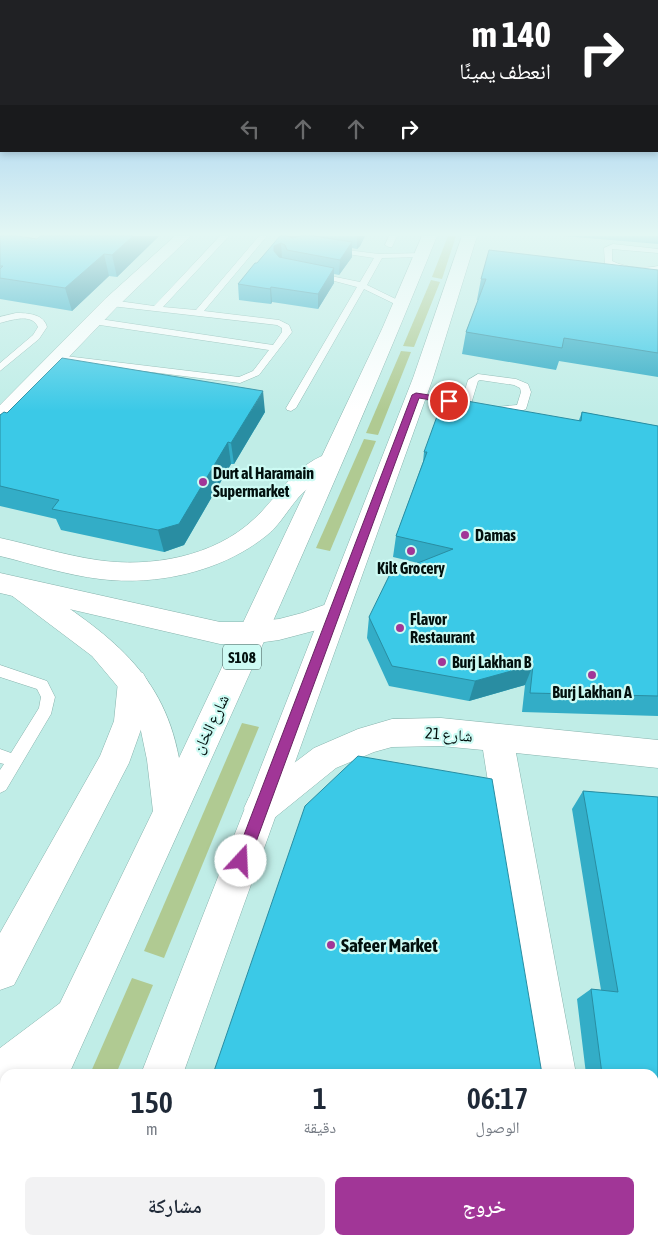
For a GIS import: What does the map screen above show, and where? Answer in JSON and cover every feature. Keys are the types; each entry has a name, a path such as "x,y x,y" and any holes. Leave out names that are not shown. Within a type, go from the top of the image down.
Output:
{"main road":[{"path":"0,417 7,402 57,358 121,294"},
{"name":"شارع الخان","path":"49,1069 253,634 406,294"},
{"path":"164,1069 416,395 450,294"},
{"path":"0,547 112,571 152,570 192,562 227,549 256,531 267,521 294,488 317,468 331,460"},
{"path":"10,586 204,630 253,634 305,624 335,611"},
{"path":"10,586 99,644 112,656 133,682 142,696 156,728 163,755 169,810"},
{"path":"0,971 115,758 129,721 133,682"},
{"name":"شارع 21","path":"261,808 325,758 369,739 392,733 417,731 658,754"},
{"path":"497,738 554,1069"},
{"path":"8,1069 74,1016"}],"lane":[{"path":"157,308 170,294"},
{"path":"198,313 214,294"},
{"path":"290,408 355,294"},
{"path":"384,294 402,304"},
{"path":"57,358 233,380 247,378 256,373 288,332 288,329 283,325 111,303"},
{"path":"0,320 12,316 31,316 42,323 43,327 36,337 0,368"},
{"path":"93,321 275,348"},
{"path":"416,395 470,404 473,380 478,377 516,382 524,386 526,392 520,409 512,411 490,408"},
{"path":"0,671 42,685 48,696 46,709 7,759 0,785"}],"green space":[{"path":"425,294 435,294 414,347 403,346"},
{"path":"401,351 411,352 378,435 366,433"},
{"path":"364,439 376,441 330,551 316,548"},
{"path":"242,723 259,727 164,958 144,951"},
{"path":"132,978 153,985 118,1069 92,1069"}],"building":[{"path":"480,294 658,294 658,353 564,338 562,348 466,332"},
{"path":"62,358 263,391 231,443 228,442 179,524 158,530 52,509 59,500 0,486 0,415 4,412 7,413"},
{"path":"444,397 581,421 582,412 658,426 658,696 530,693 533,665 475,681 392,666 369,617 390,574 453,549 396,536 427,452 424,452"},
{"path":"358,756 492,779 541,1069 215,1069 305,806"},
{"path":"583,791 658,797 658,1069 601,1069 591,989 618,992"}],"place":[{"name":"Durt al Haramain Supermarket","path":"203,482"},
{"name":"Damas","path":"465,535"},
{"name":"Kilt Grocery","path":"411,551"},
{"name":"Flavor Restaurant","path":"400,628"},
{"name":"Burj Lakhan B","path":"442,662"},
{"name":"Burj Lakhan A","path":"592,675"},
{"name":"Safeer Market","path":"331,945"}],"route":[{"path":"241,861 416,395 449,401"}]}
